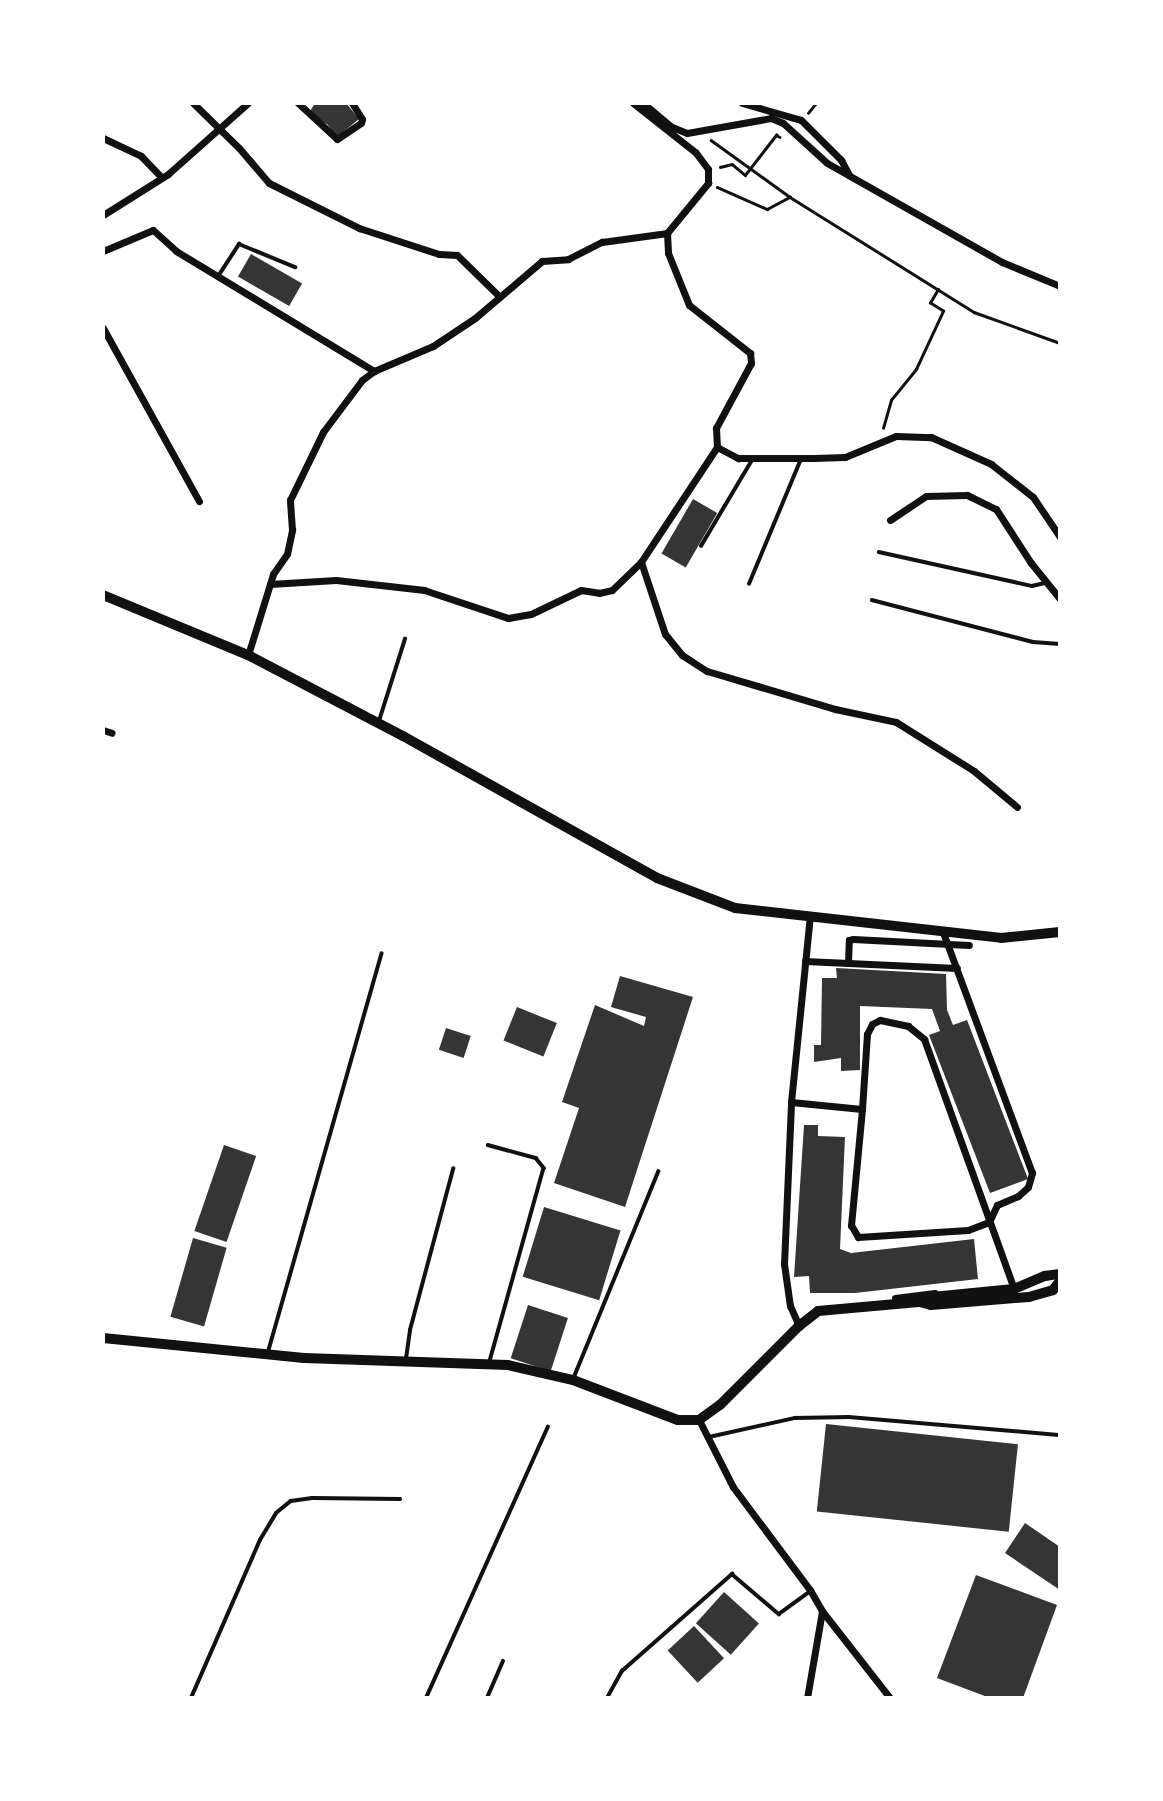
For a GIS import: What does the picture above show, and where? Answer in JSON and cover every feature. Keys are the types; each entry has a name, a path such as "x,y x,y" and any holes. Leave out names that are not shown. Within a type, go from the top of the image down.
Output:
{"street":[{"path":"193,103 269,183 359,228 439,254 457,256 500,297"},
{"path":"103,215 162,178 248,103"},
{"path":"298,103 337,139 361,123 362,118 352,103"},
{"path":"270,584 336,580 424,590 508,618 531,614 581,590 599,593 612,590 641,562 717,447 716,428 751,363 750,353 689,305 668,253 667,233 708,183 708,169 695,152 634,103"},
{"path":"643,103 673,127 687,133 700,133 771,118 783,123 827,163 1002,262 1060,286"},
{"path":"742,103 801,120 841,160 849,175"},
{"path":"103,138 141,156 162,178"},
{"path":"103,251 153,230 176,251 373,371"},
{"path":"248,655 273,574 287,554 292,530 290,500 323,432 362,380 373,371 433,346 475,318 542,261 568,259 601,242 667,233"},
{"path":"103,328 198,501"},
{"path":"717,447 738,458 845,457 896,436 931,437 991,464 1032,498 1060,537"},
{"path":"890,520 926,495 967,495 996,509 1045,583 1060,598"},
{"path":"641,562 665,634 682,655 707,671 835,709 896,722 974,771 1017,807"},
{"path":"103,595 248,655 378,723 657,878 735,908 1001,937 1060,932"},
{"path":"103,730 112,733"},
{"path":"799,1326 790,1306 784,1264 792,1102 810,915"},
{"path":"943,932 1032,1173 1028,1187 1018,1196 998,1205 989,1222 950,1233 865,1239 854,1234 851,1225 867,1034 872,1024 880,1020 908,1026 924,1039 989,1222 1013,1291"},
{"path":"848,963 849,940 853,939 969,945"},
{"path":"805,961 957,968"},
{"path":"792,1102 862,1109"},
{"path":"103,1338 267,1354 508,1365 573,1380 678,1420 699,1420 720,1405 799,1326 818,1311 919,1302 931,1306 1013,1291 1045,1276 1060,1274"},
{"path":"895,1298 1053,1290 1060,1281"},
{"path":"699,1420 733,1488 810,1590 822,1611 890,1698"},
{"path":"807,1698 822,1611"}],"lane":[{"path":"219,275 239,244 295,267"},
{"path":"749,584 802,457"},
{"path":"701,547 754,458"},
{"path":"879,552 1032,586 1045,583"},
{"path":"872,600 1033,642 1060,644"},
{"path":"378,723 405,639"},
{"path":"267,1354 382,954"},
{"path":"488,1145 536,1158 544,1168 489,1364"},
{"path":"406,1362 410,1331 453,1169"},
{"path":"573,1380 658,1172"},
{"path":"708,1438 795,1418 849,1417 1058,1435"},
{"path":"426,1698 548,1427"},
{"path":"191,1698 260,1540 276,1513 291,1501 312,1498 400,1499"},
{"path":"607,1698 622,1671 732,1574 779,1614 810,1590"},
{"path":"487,1698 503,1661"}],"path":[{"path":"700,133 790,197 974,312 1060,343"},
{"path":"708,169 732,164 745,175 776,135"},
{"path":"708,183 767,209 790,197"},
{"path":"879,443 891,400 916,369 943,311 930,303 938,289"}],"building":[{"path":"315,103 346,103 359,119 337,137 327,124 318,122 309,113"},
{"path":"251,254 302,283 289,306 238,277"},
{"path":"693,499 717,513 686,568 662,554"},
{"path":"836,968 946,974 947,1010 953,1025 967,1020 1028,1179 990,1193 929,1035 940,1031 932,1009 860,1006 860,1070 841,1071 841,1058 814,1062 814,1045 821,1045 822,978 837,978"},
{"path":"620,976 693,997 625,1207 554,1183 579,1108 562,1102 595,1005 644,1026 646,1017 611,1007"},
{"path":"517,1007 557,1023 543,1056 504,1040"},
{"path":"446,1028 471,1036 464,1058 439,1050"},
{"path":"804,1125 818,1125 818,1136 845,1137 840,1249 851,1253 974,1239 978,1279 855,1293 810,1293 809,1276 794,1277"},
{"path":"224,1145 256,1156 227,1242 194,1231"},
{"path":"544,1207 621,1230 599,1300 523,1277"},
{"path":"193,1238 227,1248 204,1326 170,1317"},
{"path":"528,1305 568,1318 551,1371 511,1358"},
{"path":"826,1424 1018,1444 1009,1532 817,1512"},
{"path":"1025,1523 1060,1547 1060,1590 1005,1553"},
{"path":"976,1575 1057,1605 1023,1698 990,1698 937,1678"},
{"path":"724,1592 759,1623 731,1655 696,1623"},
{"path":"694,1626 724,1658 698,1683 668,1651"}]}
